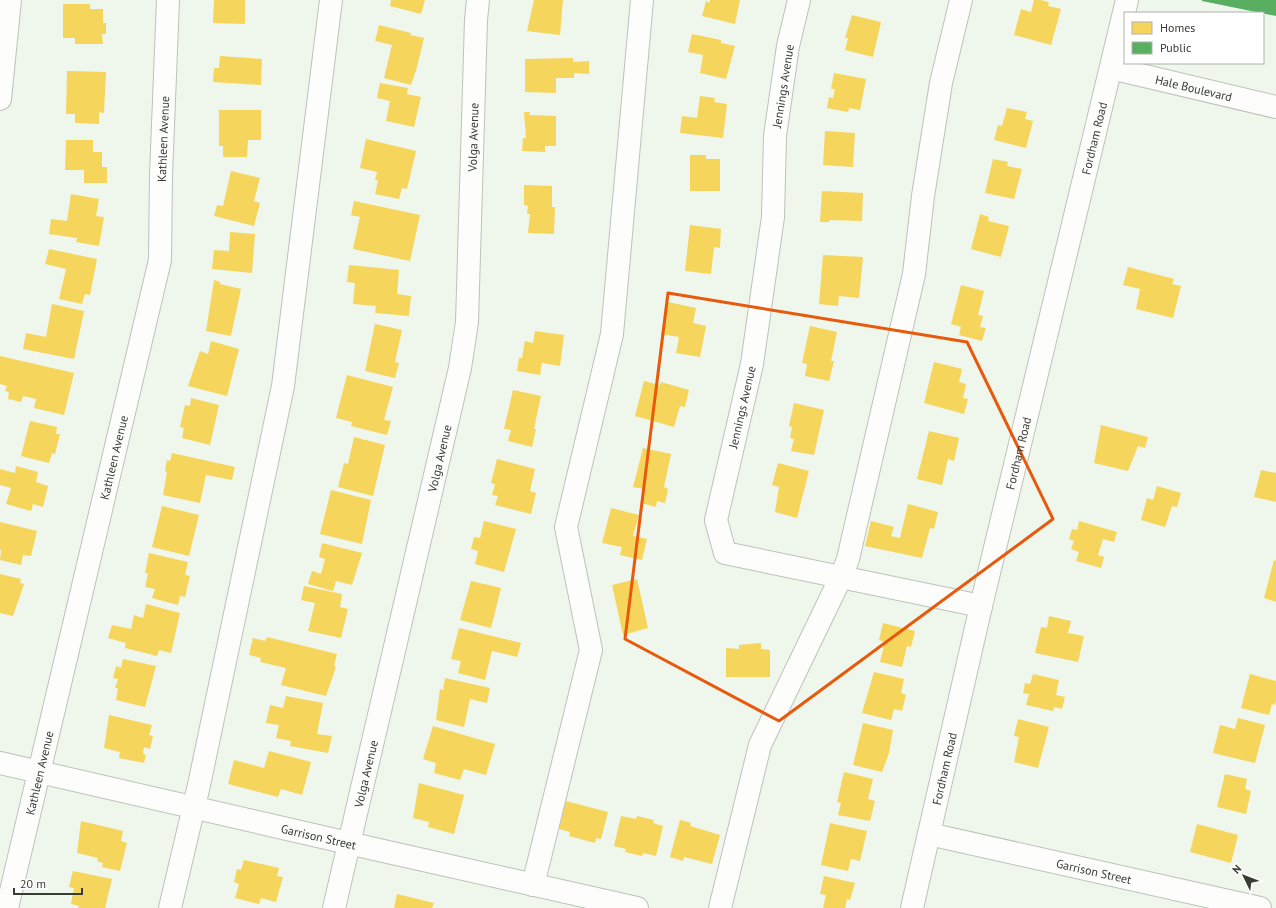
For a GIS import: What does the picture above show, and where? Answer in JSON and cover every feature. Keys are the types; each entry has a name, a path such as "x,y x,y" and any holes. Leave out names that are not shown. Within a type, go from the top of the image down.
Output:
{"street":[{"path":"0,99 10,0"},
{"name":"Kathleen Avenue","path":"7,908 160,260 161,175 168,0"},
{"path":"170,908 194,807 283,386 330,0"},
{"name":"Volga Avenue","path":"334,908 460,368 467,322 476,20 478,0"},
{"path":"533,885 591,650 566,527 612,334 642,0"},
{"name":"Jennings Avenue","path":"799,0 788,46 775,136 773,217 752,364 716,520 725,553 981,606"},
{"path":"720,908 760,745 841,577 848,559 914,274 923,196 941,83 961,0"},
{"name":"Fordham Road","path":"1124,12 1127,0"},
{"name":"Fordham Road","path":"912,908 981,606 1124,13"},
{"name":"Hale Boulevard","path":"1111,68 1276,107"},
{"name":"Garrison Street","path":"0,763 533,885 576,901 637,908"},
{"name":"Garrison Street","path":"929,834 1260,908"}],"highlighted area":[{"path":"668,293 967,342 1053,519 779,721 625,639"}],"building: Homes":[{"path":"214,0 245,0 245,24 213,23"},
{"path":"391,0 425,0 421,14 390,6"},
{"path":"534,0 563,0 560,35 527,31"},
{"path":"710,0 740,0 735,24 702,16 706,1 710,3"},
{"path":"1034,0 1049,2 1048,6 1061,9 1051,45 1014,35 1021,9 1031,12"},
{"path":"63,4 90,4 90,9 103,9 103,23 106,23 106,34 102,34 103,44 75,44 75,38 63,38"},
{"path":"852,15 881,22 873,57 845,50 848,38 845,38"},
{"path":"379,25 424,38 411,85 384,78 392,45 375,41"},
{"path":"692,34 721,40 721,43 735,46 726,79 700,73 703,55 688,52"},
{"path":"220,56 262,59 261,85 213,82 214,68 219,68"},
{"path":"573,58 573,62 589,61 589,74 574,73 574,78 556,78 556,93 525,92 525,59"},
{"path":"67,71 106,72 104,113 99,112 99,124 75,123 75,114 66,114"},
{"path":"834,73 866,79 860,110 849,108 848,112 827,108 829,97 833,98 835,89 831,89"},
{"path":"380,83 408,88 407,94 421,97 414,127 386,121 390,101 377,98"},
{"path":"700,96 715,98 714,102 727,104 723,138 680,133 682,116 697,118"},
{"path":"1007,108 1027,112 1025,119 1033,121 1026,148 994,140 998,125 1002,126"},
{"path":"219,110 261,110 261,140 248,140 247,157 223,157 223,146 219,146"},
{"path":"524,112 530,112 529,115 556,116 556,146 545,146 545,152 522,151 523,138 526,138"},
{"path":"825,131 855,133 853,167 823,165"},
{"path":"366,139 416,151 407,189 402,188 399,199 375,194 378,180 375,180 377,172 360,168"},
{"path":"66,140 93,140 93,152 102,152 102,167 107,167 107,183 84,183 84,170 65,170"},
{"path":"690,155 706,155 706,159 720,159 720,191 690,191"},
{"path":"993,159 1008,162 1007,166 1022,169 1014,199 985,193"},
{"path":"231,171 260,178 254,201 260,203 254,226 214,216 217,205 223,206"},
{"path":"524,185 552,186 552,207 555,207 554,234 528,233 530,214 527,214 528,206 524,205"},
{"path":"822,191 863,193 862,221 829,220 829,222 820,222"},
{"path":"71,194 99,199 96,216 104,217 99,246 76,242 77,238 49,234 51,219 67,221"},
{"path":"354,201 420,215 410,261 353,249 360,217 351,215"},
{"path":"980,214 989,217 988,221 1009,226 1001,257 971,249"},
{"path":"690,225 721,229 720,248 714,247 711,274 685,271"},
{"path":"230,232 255,234 252,273 212,269 214,250 229,251"},
{"path":"49,249 97,259 90,295 85,294 82,304 59,299 66,269 45,264"},
{"path":"823,255 863,257 859,298 839,296 838,306 819,304"},
{"path":"349,265 399,270 397,294 411,296 409,316 375,313 376,306 353,304 355,283 347,282"},
{"path":"1128,267 1174,279 1172,284 1181,286 1173,318 1136,309 1140,289 1123,285"},
{"path":"214,280 220,282 220,284 241,289 231,336 206,331"},
{"path":"961,285 984,291 978,315 983,316 980,327 986,328 982,341 959,335 961,327 951,324"},
{"path":"668,302 696,308 693,323 706,326 700,357 676,353 679,337 661,334"},
{"path":"52,304 84,311 74,359 23,349 26,333 46,337"},
{"path":"375,324 402,330 395,362 399,363 395,378 365,371"},
{"path":"810,326 837,332 831,361 834,361 829,381 805,376 807,364 802,363"},
{"path":"535,331 564,335 560,366 542,363 540,375 517,371 519,358 522,358 525,341 533,343"},
{"path":"211,341 239,349 227,396 188,386 200,351 208,354"},
{"path":"0,356 74,373 64,415 34,408 36,399 23,396 21,402 8,399 9,392 5,391 7,386 0,384"},
{"path":"934,362 962,369 959,382 966,384 963,398 968,399 964,414 924,403"},
{"path":"347,375 393,387 384,420 391,421 387,435 351,426 352,422 336,418"},
{"path":"644,381 660,385 661,382 689,390 685,407 680,406 674,427 635,416"},
{"path":"513,390 541,396 532,447 508,441 511,430 504,429"},
{"path":"191,398 219,405 210,445 182,438 184,428 180,427 185,405 190,406"},
{"path":"794,403 824,410 814,455 791,451 794,439 790,438 792,427 789,426"},
{"path":"30,421 57,427 56,434 60,434 55,454 52,453 49,463 21,456"},
{"path":"1101,425 1148,437 1145,448 1138,446 1128,471 1094,463"},
{"path":"929,431 959,438 954,461 948,459 942,485 917,479"},
{"path":"354,437 385,445 373,496 338,487 344,463 348,464"},
{"path":"643,448 671,454 664,487 668,489 665,503 657,501 656,507 641,503 644,489 633,487"},
{"path":"172,453 235,467 232,480 206,475 200,503 163,495 167,472 165,471 167,460 170,461"},
{"path":"497,459 535,469 530,491 536,493 531,514 495,505 498,496 492,495 495,484 491,483"},
{"path":"778,463 809,471 797,518 775,512 779,487 772,485"},
{"path":"16,466 38,472 36,482 48,486 43,507 33,504 31,511 6,504 11,488 0,485 0,469 15,473"},
{"path":"1261,470 1276,473 1276,502 1254,497"},
{"path":"1157,486 1181,493 1177,507 1172,506 1165,527 1141,520 1147,498 1153,500"},
{"path":"331,490 371,500 362,544 320,534"},
{"path":"908,504 938,512 934,529 930,528 922,558 865,546 871,521 894,527 891,536 900,538"},
{"path":"162,506 199,515 189,556 152,547"},
{"path":"611,508 639,515 633,536 647,539 642,560 620,555 622,547 602,543"},
{"path":"484,521 516,529 504,572 475,564 478,551 471,549 474,537 480,538"},
{"path":"1079,521 1117,532 1114,542 1103,539 1098,555 1104,557 1101,568 1076,561 1079,552 1071,549 1074,541 1069,539 1072,529 1077,530"},
{"path":"0,522 37,531 31,556 23,555 21,565 0,560"},
{"path":"322,543 362,553 352,585 336,581 333,591 308,584 312,571 321,574 325,559 319,557"},
{"path":"149,553 188,562 185,575 190,576 185,597 180,596 178,605 152,598 155,589 145,587 148,573 145,573"},
{"path":"1274,560 1276,561 1276,602 1264,598"},
{"path":"0,574 21,579 20,583 24,584 13,616 0,613"},
{"path":"637,579 648,628 623,635 612,585"},
{"path":"471,581 501,588 491,628 460,620"},
{"path":"304,586 342,594 340,607 348,609 341,638 308,631 315,603 301,600"},
{"path":"146,604 180,613 171,653 159,650 157,656 125,648 126,643 108,638 112,625 131,629 134,615 143,618"},
{"path":"1049,616 1071,621 1068,633 1084,636 1078,662 1035,653 1041,627 1047,628"},
{"path":"883,623 915,631 911,647 907,646 902,667 880,662 885,642 879,640"},
{"path":"459,628 521,643 517,657 492,651 485,680 458,673 461,661 451,659"},
{"path":"267,637 337,654 334,666 336,667 326,696 281,685 286,668 260,662 261,658 249,655 253,638 265,641"},
{"path":"761,643 761,649 770,650 770,677 726,677 726,648 739,649 739,645"},
{"path":"123,659 156,666 145,707 116,700 118,688 115,688 118,679 113,678 116,666 121,668"},
{"path":"874,672 904,679 901,693 906,695 902,711 894,709 891,720 862,713"},
{"path":"1033,674 1059,680 1056,695 1065,697 1062,709 1054,707 1053,711 1026,705 1029,694 1023,693 1025,683 1030,684"},
{"path":"1250,674 1276,681 1276,701 1275,705 1272,704 1269,715 1241,708"},
{"path":"445,678 490,688 487,703 470,699 464,727 436,720 440,689 443,690"},
{"path":"286,696 323,703 317,734 332,736 328,753 290,746 291,741 276,738 279,725 266,723 270,705 283,708"},
{"path":"109,715 152,725 149,735 153,736 150,749 144,747 143,754 146,755 144,763 119,758 120,752 104,748"},
{"path":"1238,718 1265,725 1255,763 1213,753 1220,725 1235,729"},
{"path":"1018,719 1049,727 1038,768 1014,762 1019,737 1014,736"},
{"path":"863,723 893,730 889,753 882,772 853,765"},
{"path":"433,726 495,744 486,775 464,769 460,780 434,773 436,763 423,759"},
{"path":"269,751 311,762 302,795 281,789 278,797 228,784 234,760 264,768"},
{"path":"844,772 873,779 868,799 875,801 870,821 838,815 841,803 837,802"},
{"path":"1225,774 1247,779 1245,789 1251,791 1246,814 1217,807"},
{"path":"419,783 464,795 454,834 428,827 429,822 413,818"},
{"path":"566,801 608,812 601,839 596,838 595,843 569,836 570,832 559,829"},
{"path":"621,816 636,819 637,816 654,820 653,823 663,826 656,856 643,853 642,856 625,852 626,849 614,846"},
{"path":"680,820 691,823 690,826 720,835 712,864 684,857 683,861 670,857"},
{"path":"81,821 123,831 121,841 127,843 120,871 102,867 103,863 97,861 98,858 77,853"},
{"path":"830,823 867,831 860,861 851,859 848,871 821,865"},
{"path":"1197,824 1238,835 1231,863 1190,852"},
{"path":"244,860 279,868 277,876 283,877 276,902 261,898 259,904 235,898 239,884 234,882 237,869 241,870"},
{"path":"73,871 112,879 105,908 78,908 79,906 71,904 74,888 69,887"},
{"path":"824,876 855,883 850,900 847,899 845,908 823,908 826,895 820,894"},
{"path":"397,894 434,903 432,908 394,908"}],"building: Public":[{"path":"1276,0 1276,16 1264,14 1264,12 1256,12 1202,1"}]}
